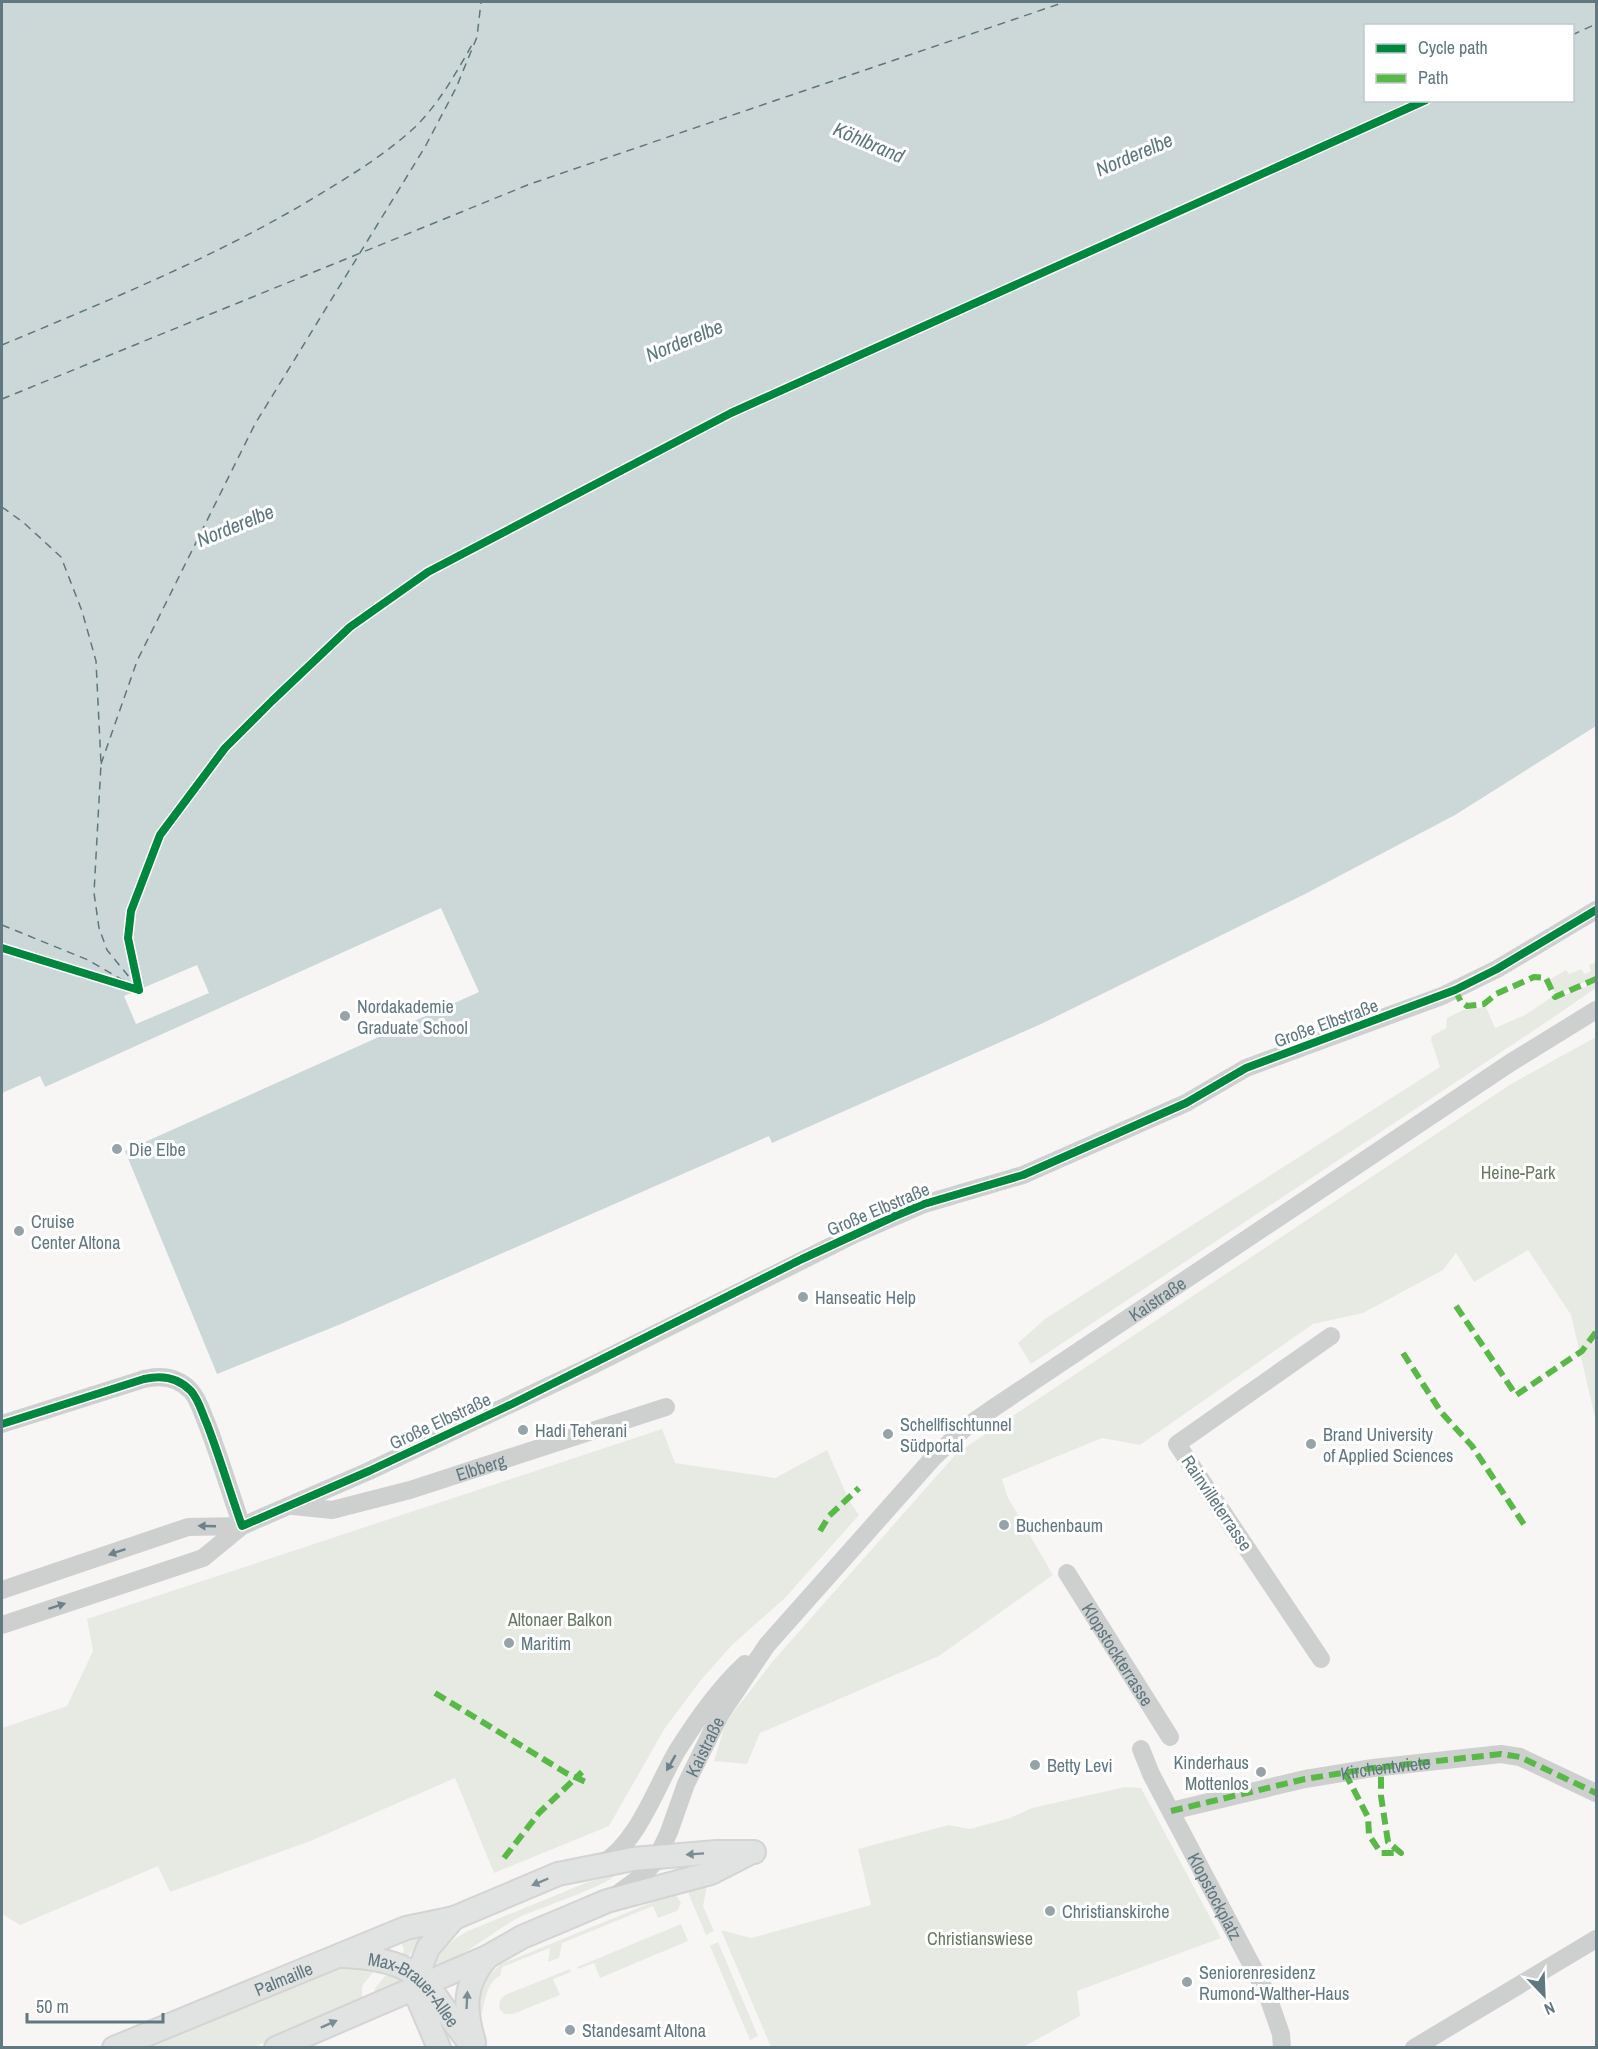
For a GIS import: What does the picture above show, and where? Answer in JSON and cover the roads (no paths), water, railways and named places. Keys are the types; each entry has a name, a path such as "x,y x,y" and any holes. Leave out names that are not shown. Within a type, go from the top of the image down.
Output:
{"main road":[{"name":"Palmaille","path":"114,2048 406,1928 454,1918 558,1874 596,1866 638,1867 657,1856 754,1852 711,1873 607,1901 522,1937 487,1957 418,1981 276,2048"},
{"name":"Palmaille","path":"418,1981 434,1938 454,1918"},
{"name":"Max-Brauer-Allee","path":"340,1955 372,1957 404,1967 475,2048"},
{"name":"Max-Brauer-Allee","path":"475,2048 465,2003 471,1980 487,1957"},
{"name":"Max-Brauer-Allee","path":"418,1981 439,2048"}],"street":[{"name":"Große Elbstraße","path":"2,1625 203,1558 242,1526 291,1506 580,1372 792,1264 895,1216 937,1200 1023,1174 1192,1100 1245,1068 1455,990 1497,969 1596,910"},
{"name":"Kaistraße","path":"596,1866 618,1852 633,1832 654,1791 702,1713 729,1679 766,1645 933,1458 966,1427 1510,1063 1596,1010"},
{"name":"Rainvilleterrasse","path":"1321,1659 1177,1444 1331,1336"},
{"path":"2,1424 144,1378 162,1376 178,1381 190,1390 197,1401 242,1526"},
{"name":"Elbberg","path":"291,1506 332,1510 410,1490 666,1407"},
{"name":"Große Elbstraße","path":"2,1590 188,1527 242,1526"},
{"name":"Klopstockterrasse","path":"1067,1573 1170,1737"},
{"name":"Kaistraße","path":"657,1856 669,1832 686,1784 720,1715 766,1645"},
{"name":"Klopstockplatz","path":"1141,1749 1267,1994 1281,2034 1282,2048"},
{"name":"Kirchentwiete","path":"1172,1811 1305,1779 1373,1768 1502,1754 1520,1757 1596,1793"},
{"name":"Kaistraße","path":"633,1832 638,1867"},
{"name":"Palmaille","path":"607,1901 638,1867 656,1881 678,1882"},
{"path":"1414,2048 1596,1939"}],"water":[{"path":"2,2 1596,2 1596,726 1455,815 1305,894 1041,1024 772,1143 769,1136 341,1324 217,1374 125,1151 479,992 441,908 45,1087 40,1076 2,1093"}],"place":[{"name":"Nordakademie Graduate School","path":"345,1016"},
{"name":"Die Elbe","path":"117,1149"},
{"name":"Cruise Center Altona","path":"19,1231"},
{"name":"Hanseatic Help","path":"803,1297"},
{"name":"Hadi Teherani","path":"523,1430"},
{"name":"Schellfischtunnel Südportal","path":"888,1434"},
{"name":"Brand University of Applied Sciences","path":"1311,1444"},
{"name":"Buchenbaum","path":"1004,1525"},
{"name":"Maritim","path":"509,1643"},
{"name":"Betty Levi","path":"1035,1765"},
{"name":"Kinderhaus Mottenlos","path":"1261,1772"},
{"name":"Christianskirche","path":"1050,1911"},
{"name":"Seniorenresidenz Rumond-Walther-Haus","path":"1187,1982"},
{"name":"Standesamt Altona","path":"570,2030"}],"water label":[{"name":"Köhlbrand","path":"869,142"},
{"name":"Norderelbe","path":"1134,154"},
{"name":"Norderelbe","path":"684,340"},
{"name":"Norderelbe","path":"235,525"}],"park label":[{"name":"Heine-Park","path":"1518,1172"},
{"name":"Altonaer Balkon","path":"560,1619"},
{"name":"Christianswiese","path":"980,1938"}]}
